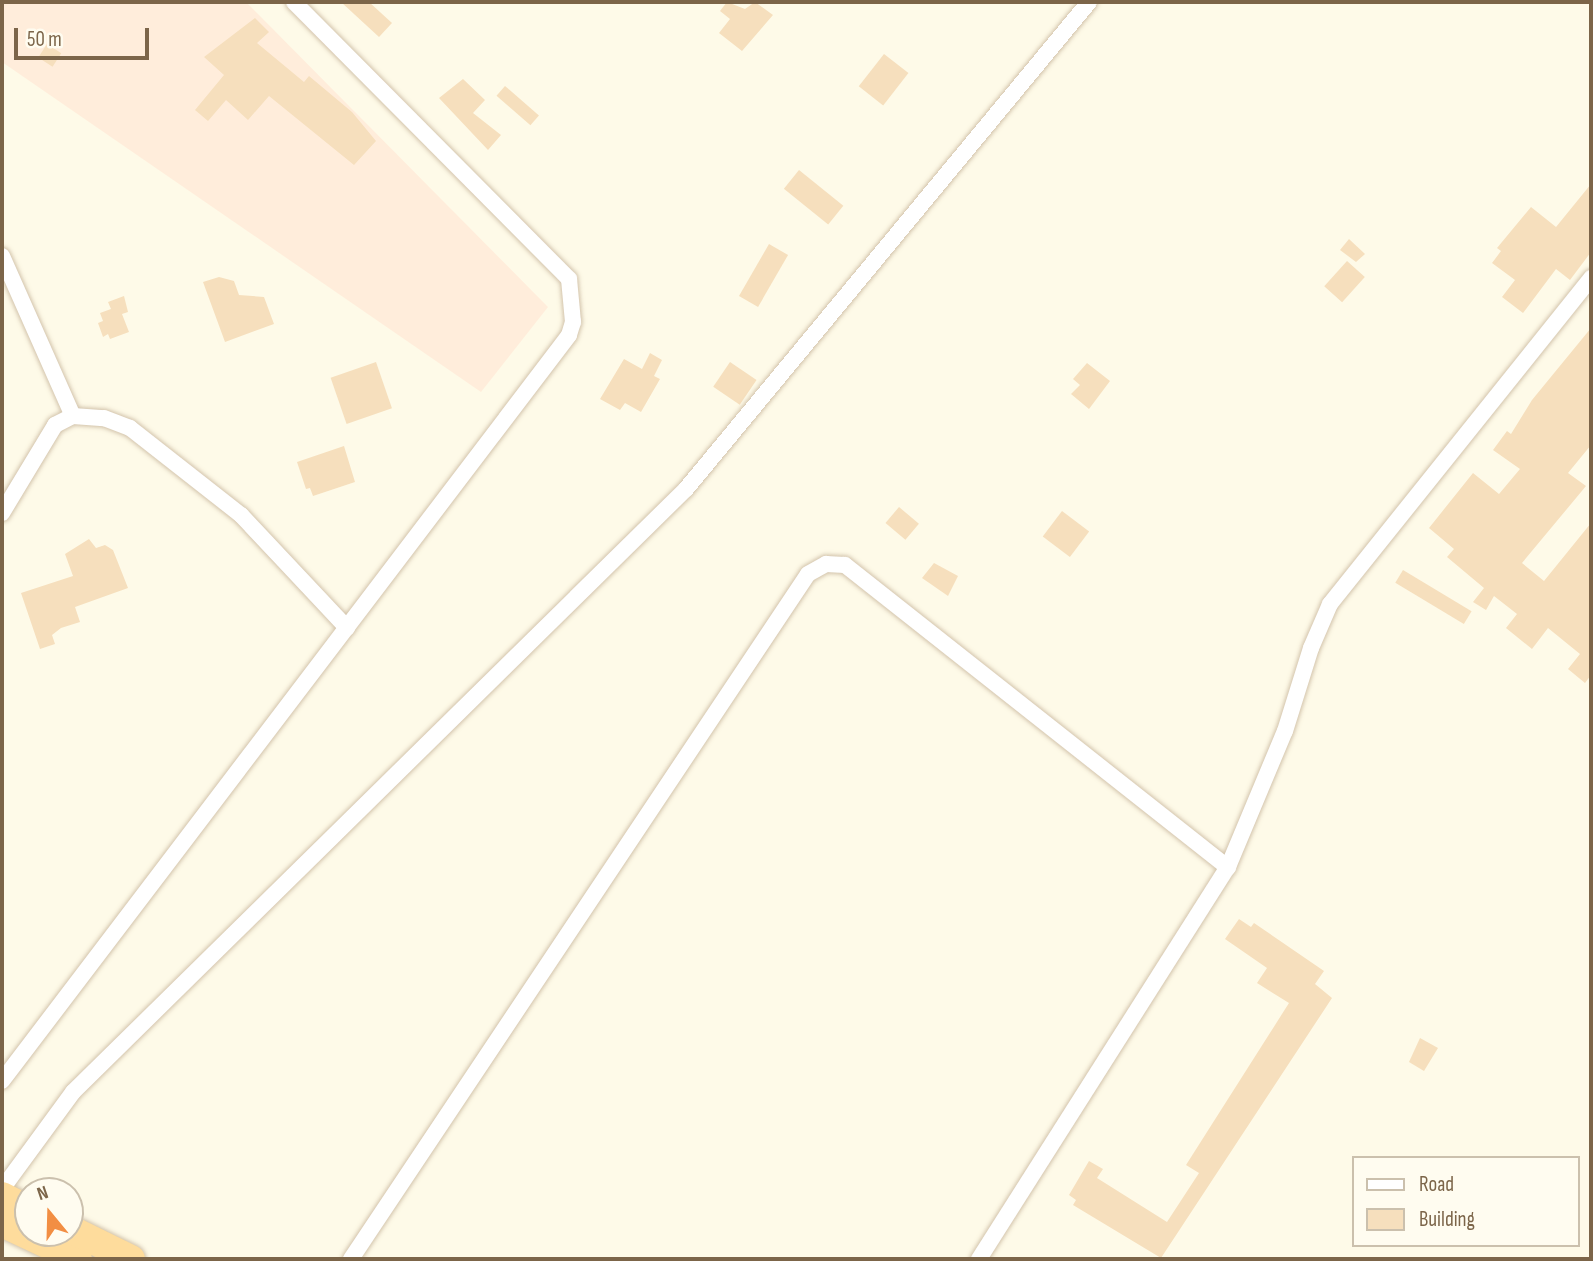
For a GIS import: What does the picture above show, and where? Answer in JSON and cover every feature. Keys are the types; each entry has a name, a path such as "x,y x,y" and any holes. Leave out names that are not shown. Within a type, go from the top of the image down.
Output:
{"highway":[{"path":"2,1223 78,1259"},
{"path":"84,1236 131,1259"}],"street":[{"path":"2,1082 569,335 572,293 569,278 294,2"},
{"path":"2,1189 74,1092 686,489 1089,2"},
{"path":"2,256 73,416"},
{"path":"979,1259 1228,867 1285,732 1311,648 1331,604 1591,278"},
{"path":"2,513 41,444 55,425 73,416 117,423 161,452 241,515 347,628"},
{"path":"351,1259 808,574 826,564 845,565 1228,867"}],"shaded area":[{"path":"2,2 246,2 548,307 481,392 2,62"}],"building":[{"path":"341,2 369,2 392,23 379,37"},
{"path":"727,2 745,9 755,2 773,15 742,51 719,33 730,19 720,11"},
{"path":"255,18 269,32 257,43 304,82 309,76 352,112 376,141 354,165 269,96 248,120 226,100 208,121 195,110 224,75 204,57"},
{"path":"47,44 61,53 53,67 38,57"},
{"path":"884,54 908,73 883,105 859,86"},
{"path":"463,79 485,100 473,113 501,135 488,150 439,98"},
{"path":"505,86 539,116 530,125 496,96"},
{"path":"799,170 843,206 828,225 784,189"},
{"path":"1591,184 1591,252 1570,280 1556,269 1523,313 1502,297 1515,280 1492,263 1501,251 1497,248 1531,207 1556,227"},
{"path":"1349,239 1365,254 1356,262 1340,250"},
{"path":"769,244 788,255 758,307 739,296"},
{"path":"1347,261 1365,277 1342,302 1324,286"},
{"path":"219,277 234,281 239,295 264,297 274,324 225,342 203,282"},
{"path":"124,296 128,312 122,314 129,332 110,339 108,334 103,337 98,323 103,321 100,313 111,309 108,302"},
{"path":"1591,328 1591,445 1568,473 1586,486 1522,563 1544,581 1591,523 1591,675 1585,683 1568,669 1580,654 1548,628 1532,649 1506,628 1517,614 1494,596 1486,610 1473,602 1484,588 1447,557 1454,549 1429,528 1473,473 1499,494 1520,469 1493,450 1507,431 1511,434 1532,400"},
{"path":"650,353 662,360 654,376 660,379 641,412 625,403 620,410 600,399 624,359 642,369"},
{"path":"376,362 392,408 347,424 331,378"},
{"path":"730,362 757,380 740,405 713,387"},
{"path":"1087,363 1110,381 1089,409 1071,394 1080,385 1073,379"},
{"path":"344,446 355,482 313,496 310,488 306,489 297,462"},
{"path":"899,507 919,524 905,540 886,523"},
{"path":"1062,511 1089,531 1070,557 1043,537"},
{"path":"89,539 96,548 105,545 113,550 128,588 75,607 80,622 61,628 52,635 55,644 40,649 21,593 73,576 65,554"},
{"path":"934,563 958,576 948,596 922,578"},
{"path":"1403,570 1472,611 1464,624 1395,583"},
{"path":"1239,919 1251,927 1254,923 1324,971 1315,984 1332,998 1161,1258 1073,1205 1076,1200 1069,1195 1089,1161 1103,1169 1097,1178 1167,1222 1199,1173 1186,1165 1289,1003 1257,983 1267,968 1225,939"},
{"path":"1420,1038 1438,1048 1424,1071 1409,1062"}]}
